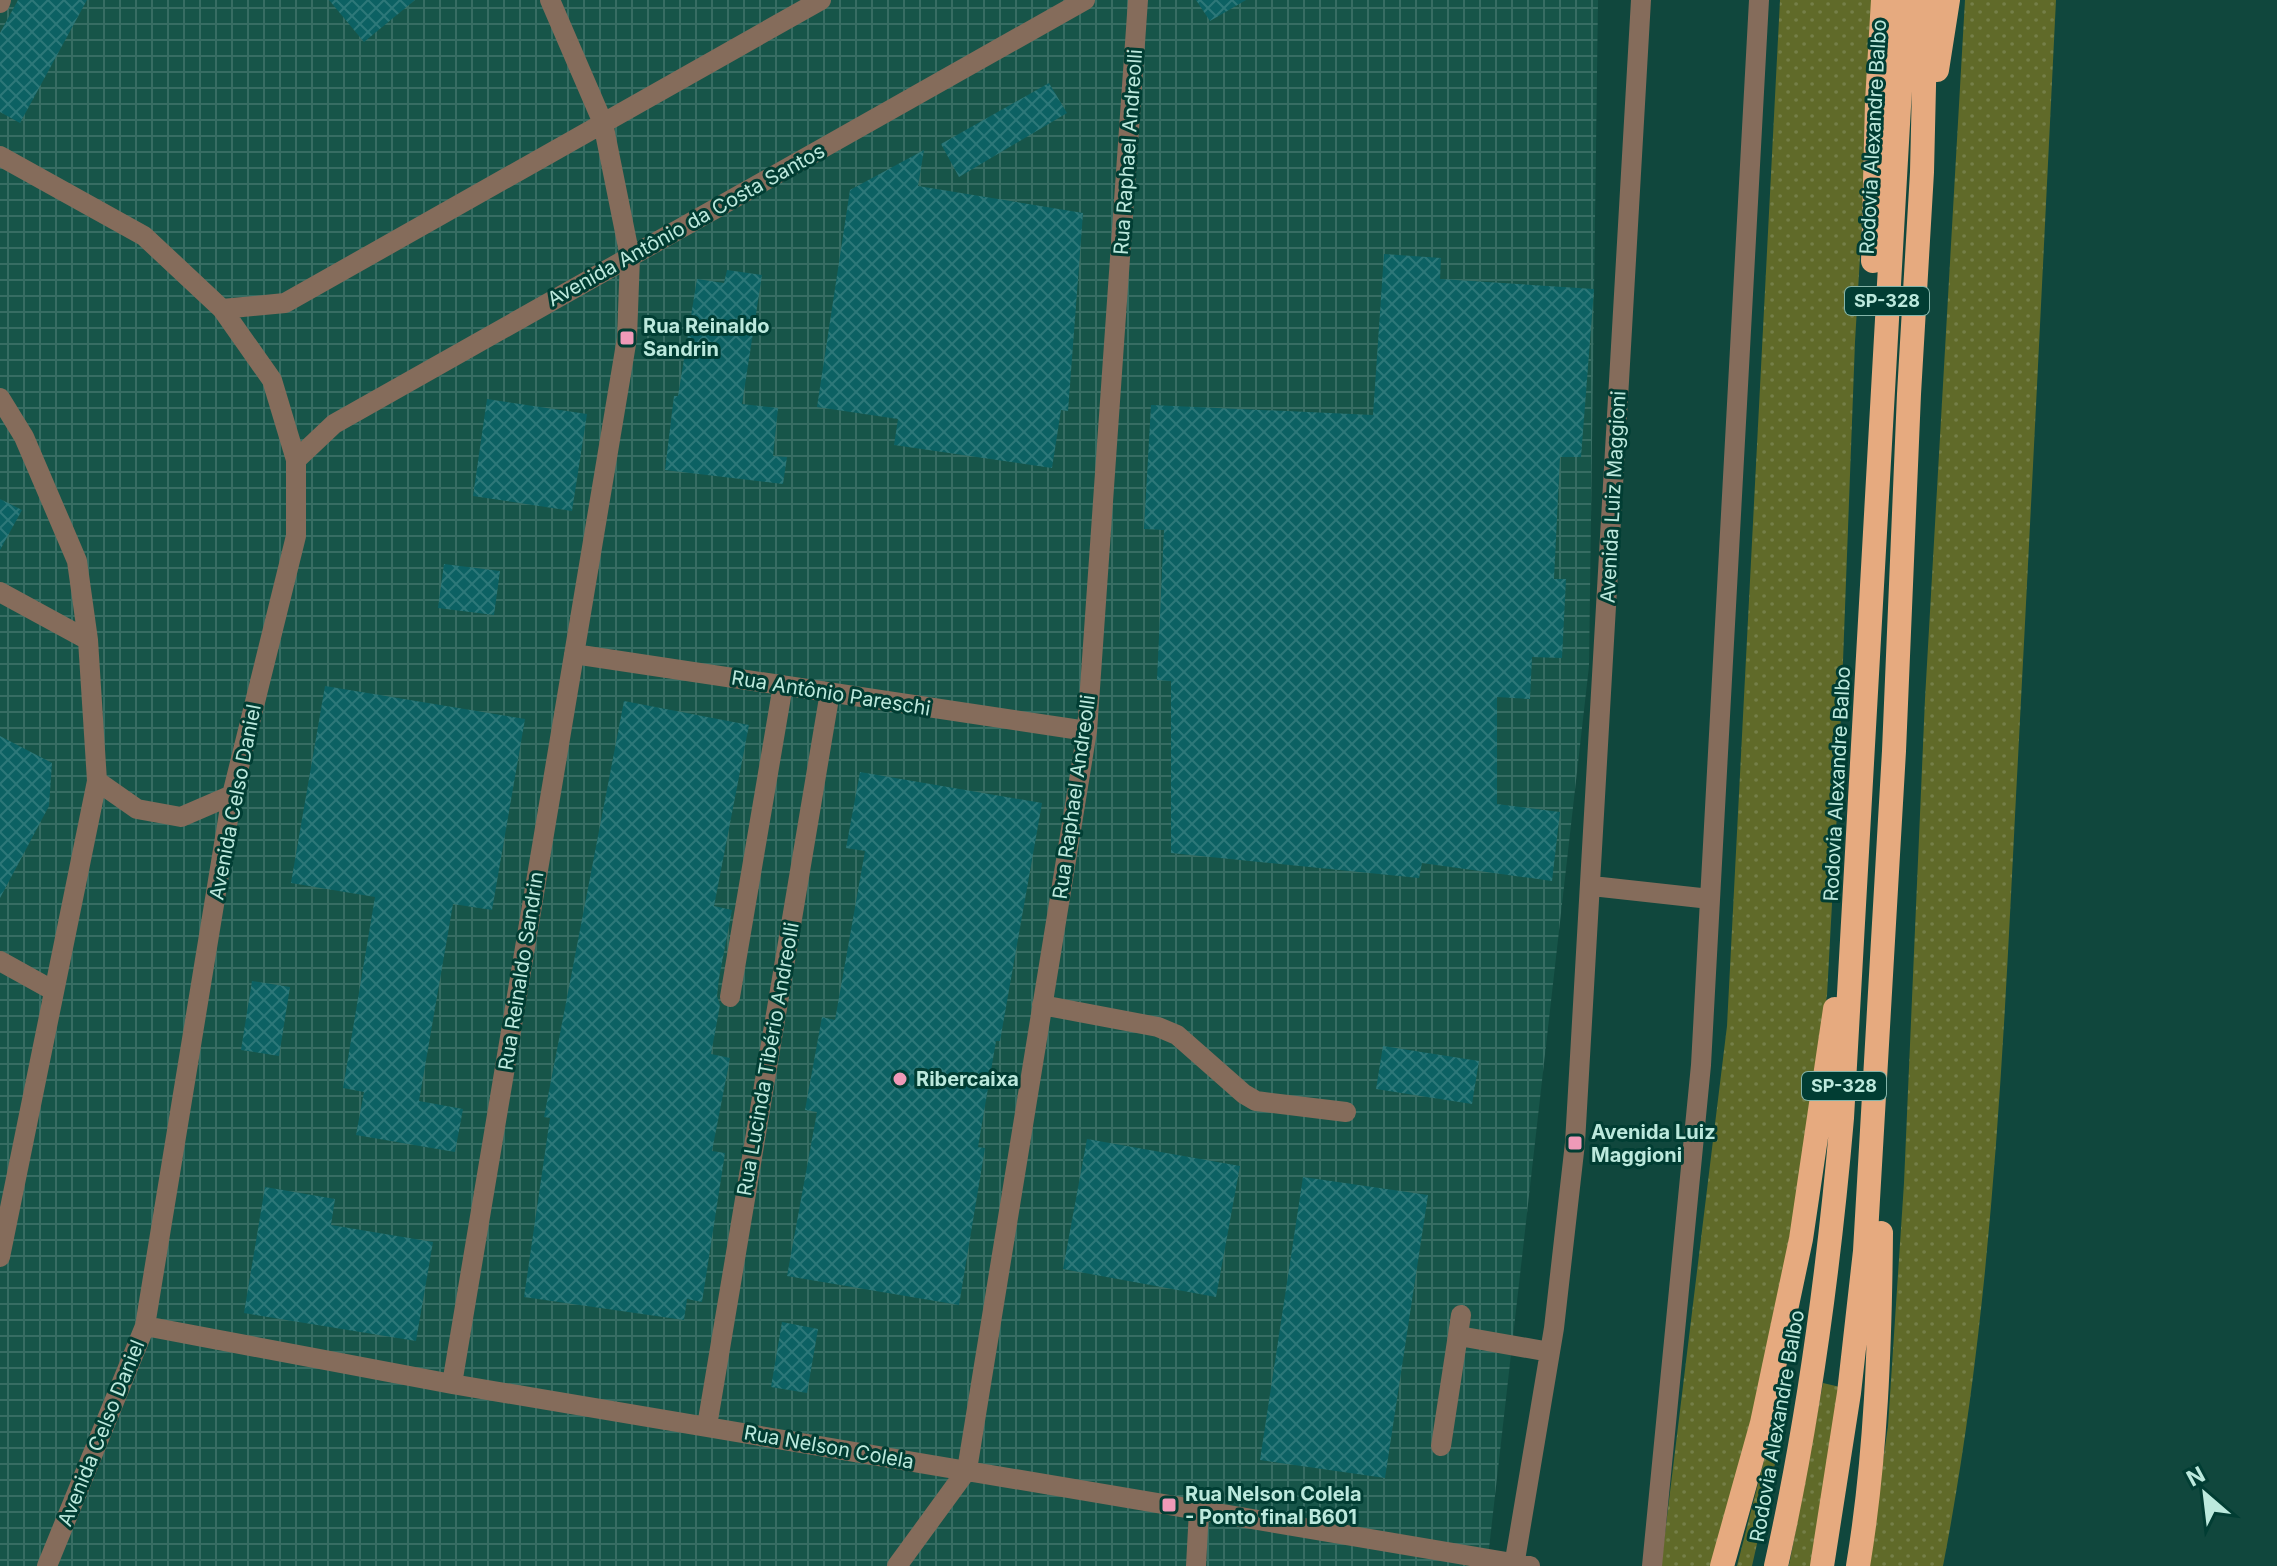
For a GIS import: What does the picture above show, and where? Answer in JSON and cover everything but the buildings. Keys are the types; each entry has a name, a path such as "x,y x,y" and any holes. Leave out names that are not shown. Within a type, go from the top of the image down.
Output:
{"highway":[{"path":"1871,602 1870,404 1877,102 1883,0"},
{"name":"Rodovia Alexandre Balbo","path":"1776,1566 1818,1332 1833,1220 1859,841 1905,0"},
{"name":"SP-328","path":"1822,1566 1849,1393 1865,1251 1922,172 1926,0"},
{"path":"1922,172 1948,0"},
{"path":"1722,1566 1762,1423 1801,1239 1859,841"},
{"path":"1858,1566 1872,1449 1877,1368 1883,951"}],"street":[{"name":"Rua Reinaldo Sandrin","path":"452,1384 627,338 630,257 603,123 550,0"},
{"path":"222,309 285,303 821,0"},
{"name":"Avenida Antônio da Costa Santos","path":"296,460 334,424 1085,0"},
{"name":"Rua Raphael Andreolli","path":"897,1566 967,1470 1087,731 1138,0"},
{"name":"Avenida Luiz Maggioni","path":"1519,1565 1550,1352 1575,1143 1641,0"},
{"path":"1652,1566 1701,1065 1759,0"},
{"name":"Avenida Celso Daniel","path":"0,156 144,236 222,309 272,380 296,460 296,536 232,795 145,1326 47,1566"},
{"path":"0,398 24,437 77,561 88,640 97,781 0,1257"},
{"path":"0,592 88,640"},
{"name":"Rua Antônio Pareschi","path":"574,654 1087,731"},
{"path":"730,997 783,685"},
{"name":"Rua Lucinda Tibério Andreolli","path":"707,1426 830,692"},
{"path":"97,781 137,809 181,817 232,795"},
{"path":"1592,886 1710,899"},
{"path":"0,961 54,991"},
{"path":"1042,1005 1158,1027 1177,1035 1256,1101 1346,1112"},
{"name":"Rua Nelson Colela","path":"145,1326 452,1384 1519,1565"},
{"path":"1441,1446 1460,1326 1550,1352"},
{"path":"1196,1566 1199,1510"}],"shaded area":[{"path":"0,0 1598,0 1589,666 1487,1566 0,1566"},
{"path":"1780,0 1875,0 1855,342 1827,995 1807,1147 1759,1395 1712,1566 1661,1566 1727,1026"},
{"path":"1965,0 2056,0 2000,1086 1973,1375 1943,1566 1868,1566 1888,1426 1904,1183 1925,699"},
{"path":"1823,1383 1840,1387 1812,1566 1789,1566"},
{"path":"1774,1441 1779,1446 1752,1566 1737,1566 1768,1445"}],"place":[{"name":"Rua Reinaldo Sandrin","path":"627,338"},
{"name":"Ribercaixa","path":"900,1079"},
{"name":"Avenida Luiz Maggioni","path":"1575,1143"},
{"name":"Rua Nelson Colela - Ponto final B601","path":"1169,1505"}]}
